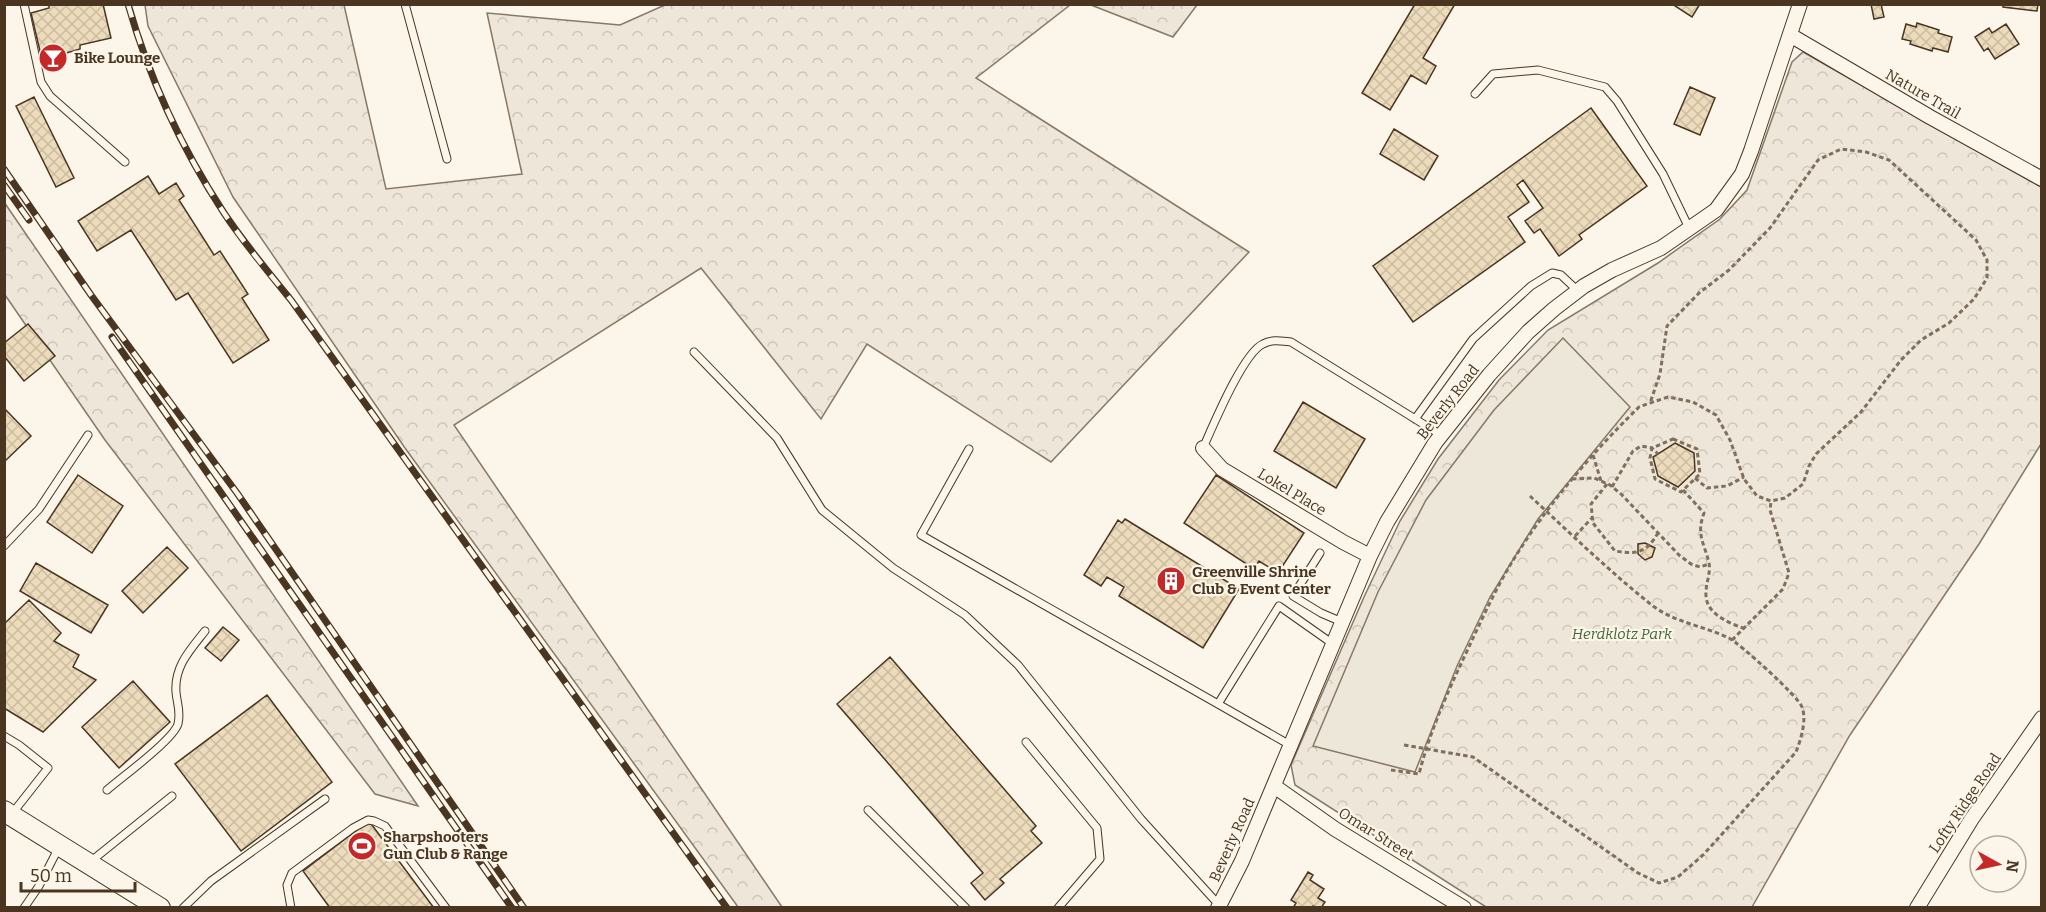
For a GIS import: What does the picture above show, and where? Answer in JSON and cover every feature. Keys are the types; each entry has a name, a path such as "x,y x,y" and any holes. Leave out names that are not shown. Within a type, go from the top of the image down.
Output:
{"street":[{"name":"Beverly Road","path":"1219,907 1242,861 1370,556 1387,522 1441,435 1489,375 1528,332 1554,309 1612,270 1660,248 1716,210 1742,174 1800,4"},
{"name":"Nature Trail","path":"1790,35 2042,179"},
{"name":"Lokel Place","path":"1203,448 1222,469 1370,556"},
{"name":"Lofty Ridge Road","path":"1917,908 1971,820 2042,718"},
{"name":"Omar Street","path":"1274,786 1335,829 1464,908"},
{"path":"8,813 160,908"}],"lane":[{"path":"24,4 41,82 50,96 125,162"},
{"path":"405,4 447,159"},
{"path":"1475,94 1493,74 1538,70 1605,87 1617,101 1664,174 1689,228"},
{"path":"1415,419 1473,339 1531,286 1552,273 1561,275 1578,291"},
{"path":"1203,448 1251,354 1262,344 1273,340 1291,342 1441,435"},
{"path":"694,352 777,438 822,510 893,568 966,615 1018,665 1141,819 1219,907"},
{"path":"4,546 39,509 88,435"},
{"path":"969,449 921,535 1290,745"},
{"path":"1320,553 1293,596 1321,613 1342,622"},
{"path":"1218,704 1279,606 1333,644"},
{"path":"107,790 167,739 177,726 180,709 176,691 181,662 205,631"},
{"path":"4,736 20,745 48,768 8,813"},
{"path":"1026,742 1097,828 1100,859 1058,908"},
{"path":"89,863 172,796"},
{"path":"183,908 210,881 325,799"},
{"path":"868,810 966,908"},
{"path":"291,908 287,885 292,873 353,828 368,820 385,826 446,908"},
{"path":"24,908 61,845"}],"path":[{"path":"1391,770 1419,774 1448,691 1512,562 1572,479 1639,407 1668,397 1693,402 1716,415 1730,441 1744,477 1758,496 1771,501 1785,498 1803,484 1816,454 1861,412 1901,360 1921,340 1949,322 1974,299 1987,278 1987,260 1976,240 1889,160 1866,152 1841,149 1818,160 1770,228 1729,270 1699,293 1667,326 1660,374 1650,403"},
{"path":"1612,487 1633,451 1641,446 1652,448 1673,439 1697,449 1700,474 1681,492 1655,479 1650,458 1652,448"},
{"path":"1652,448 1658,454"},
{"path":"1593,454 1601,481"},
{"path":"1695,478 1707,488 1727,486 1744,477"},
{"path":"1572,479 1594,478 1612,487 1690,564 1700,567 1709,564"},
{"path":"1607,484 1590,504 1593,523 1615,551 1638,552 1650,546 1658,533"},
{"path":"1683,490 1704,513 1700,525 1701,543 1709,564 1706,596 1709,606 1718,616 1743,628"},
{"path":"1404,745 1473,757 1638,873 1659,883 1678,877 1704,854 1796,752 1803,731 1802,707 1785,687 1732,639 1688,624 1656,608 1530,496"},
{"path":"1732,639 1783,589 1789,573 1770,510 1771,501"},
{"path":"1574,537 1592,518"}],"green space":[{"path":"667,4 1070,5 976,78 1249,252 1051,462 867,344 821,419 701,268 454,425 782,907 738,907 405,448 233,197 148,26 145,5 344,5 386,189 522,174 487,13 620,25"},
{"path":"1091,5 1197,5 1173,37"},
{"name":"Herdklotz Park","path":"1803,52 2041,187 2041,444 1979,544 1850,735 1752,907 1486,907 1295,785 1291,765 1364,597 1400,521 1438,459 1499,380 1548,330 1658,263 1720,219 1747,190 1792,62"},
{"path":"4,202 418,806 375,794 105,440 5,295"}],"shaded area":[{"path":"1563,338 1630,407 1538,519 1490,597 1457,666 1415,772 1313,746 1378,592 1426,500 1494,410"}],"building":[{"path":"49,4 103,4 111,38 80,45 80,49 63,54 65,63 44,68 31,13 49,8"},
{"path":"1415,4 1455,4 1423,58 1436,66 1426,84 1411,75 1390,110 1362,93"},
{"path":"1672,4 1700,4 1692,17"},
{"path":"1871,4 1881,4 1884,17 1874,19"},
{"path":"2003,4 2038,4 2037,11 2003,7"},
{"path":"1917,23 1952,37 1948,52 1933,48 1932,51 1902,39 1906,24 1916,27"},
{"path":"2006,24 2019,44 1995,59 1988,48 1984,51 1975,37 1989,28 1992,33"},
{"path":"1690,87 1715,98 1700,135 1674,124"},
{"path":"34,97 74,178 56,187 16,106"},
{"path":"1591,108 1647,186 1579,235 1582,239 1559,256 1540,229 1534,233 1525,221 1543,208 1523,180 1517,185 1529,202 1508,217 1525,242 1413,322 1373,266"},
{"path":"1394,129 1438,156 1424,180 1380,154"},
{"path":"148,176 159,194 176,183 184,196 179,200 214,255 220,251 248,294 242,298 269,340 233,363 188,293 176,300 131,230 97,251 78,221"},
{"path":"28,324 55,356 24,381 4,356 4,343"},
{"path":"1303,402 1365,439 1336,488 1274,451"},
{"path":"4,408 31,436 4,462"},
{"path":"1675,443 1694,453 1695,471 1678,487 1658,476 1653,457"},
{"path":"78,475 123,506 92,553 47,522"},
{"path":"1216,475 1304,533 1278,573 1259,561 1254,569 1184,523"},
{"name":"Greenville Shrine Club & Event Center","path":"1125,519 1239,589 1203,648 1119,596 1124,587 1107,577 1101,586 1084,575 1118,520 1122,523"},
{"path":"1645,543 1655,548 1652,557 1645,560 1638,554 1638,544"},
{"path":"167,547 188,568 143,613 122,591"},
{"path":"36,563 108,605 91,633 20,591"},
{"path":"29,600 61,633 54,641 79,655 73,667 96,680 43,732 4,708 4,624"},
{"path":"223,627 239,640 221,661 205,648"},
{"path":"890,657 1036,826 1031,831 1042,843 1000,879 1004,883 985,900 971,883 983,873 837,704"},
{"path":"133,681 170,722 119,768 82,727"},
{"path":"267,695 332,782 241,851 175,764"},
{"name":"Sharpshooters Gun Club & Range","path":"369,821 434,908 330,908 303,871"},
{"path":"1308,872 1313,875 1310,880 1324,889 1318,898 1325,902 1321,908 1313,906 1312,908 1293,908 1296,903 1291,900"}],"railway":[{"path":"128,4 136,32 168,112 194,164 224,213 291,300 727,908"},
{"path":"4,169 91,295 237,493 524,908"},
{"path":"4,185 29,220"},
{"path":"112,337 512,908"}],"place":[{"name":"Bike Lounge","path":"53,58"},
{"name":"Greenville Shrine Club & Event Center","path":"1171,581"},
{"name":"Sharpshooters Gun Club & Range","path":"362,846"}]}
